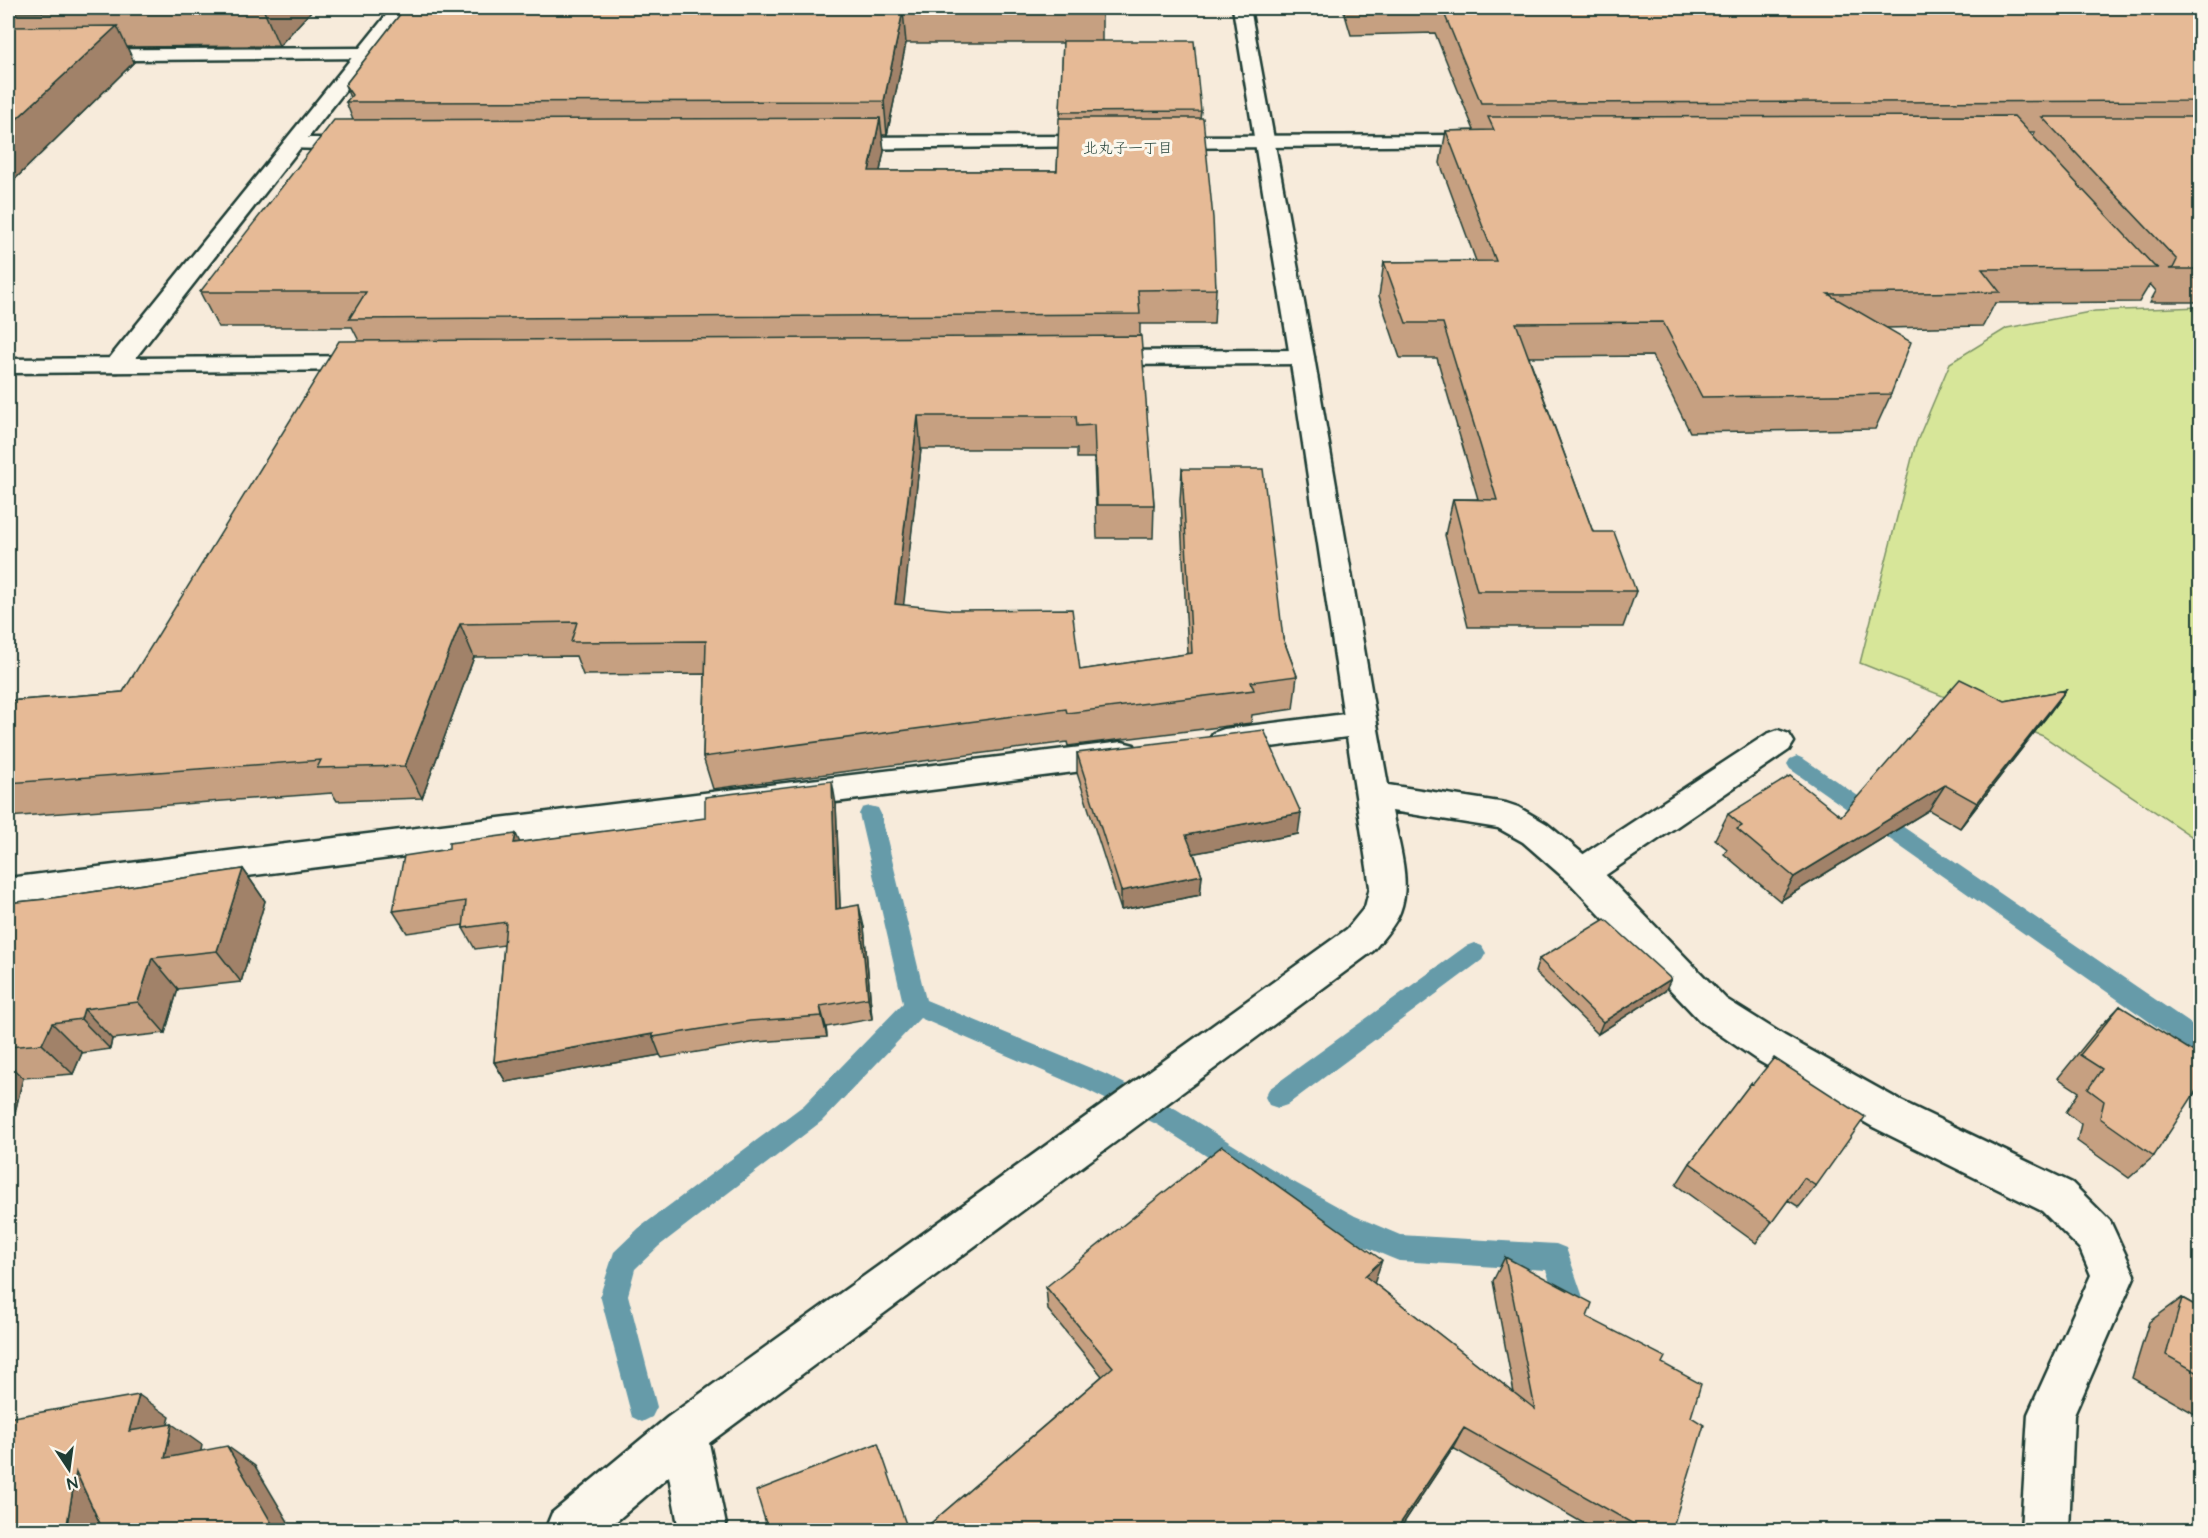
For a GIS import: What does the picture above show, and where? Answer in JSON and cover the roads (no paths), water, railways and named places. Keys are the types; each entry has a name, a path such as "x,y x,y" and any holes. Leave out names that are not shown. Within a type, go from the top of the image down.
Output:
{"street":[{"path":"117,365 401,8"},
{"path":"569,1530 684,1433 1360,940 1382,912 1388,887 1302,357 1241,8"},
{"path":"8,56 364,54"},
{"path":"817,143 1505,141"},
{"path":"293,144 376,144"},
{"path":"1073,358 1302,357"},
{"path":"8,366 392,363"},
{"path":"1196,745 1361,724"},
{"path":"1582,873 1778,742"},
{"path":"8,892 1148,750"},
{"path":"1373,795 1506,816 1535,833 1582,873 1713,1010 1771,1048 1887,1114 2057,1197 2095,1235 2113,1275 2051,1414 2045,1530"},
{"path":"684,1433 703,1530"}],"waterway":[{"path":"1797,764 2200,1043"},
{"path":"870,814 916,1006"},
{"path":"1278,1097 1474,953"},
{"path":"642,1407 614,1295 624,1261 649,1237 813,1113 916,1006"},
{"path":"916,1006 1096,1082 1167,1117 1281,1189 1345,1225 1399,1248 1556,1257 1570,1300"}],"district":[{"name":"北丸子一丁目","path":"1128,148"}]}
